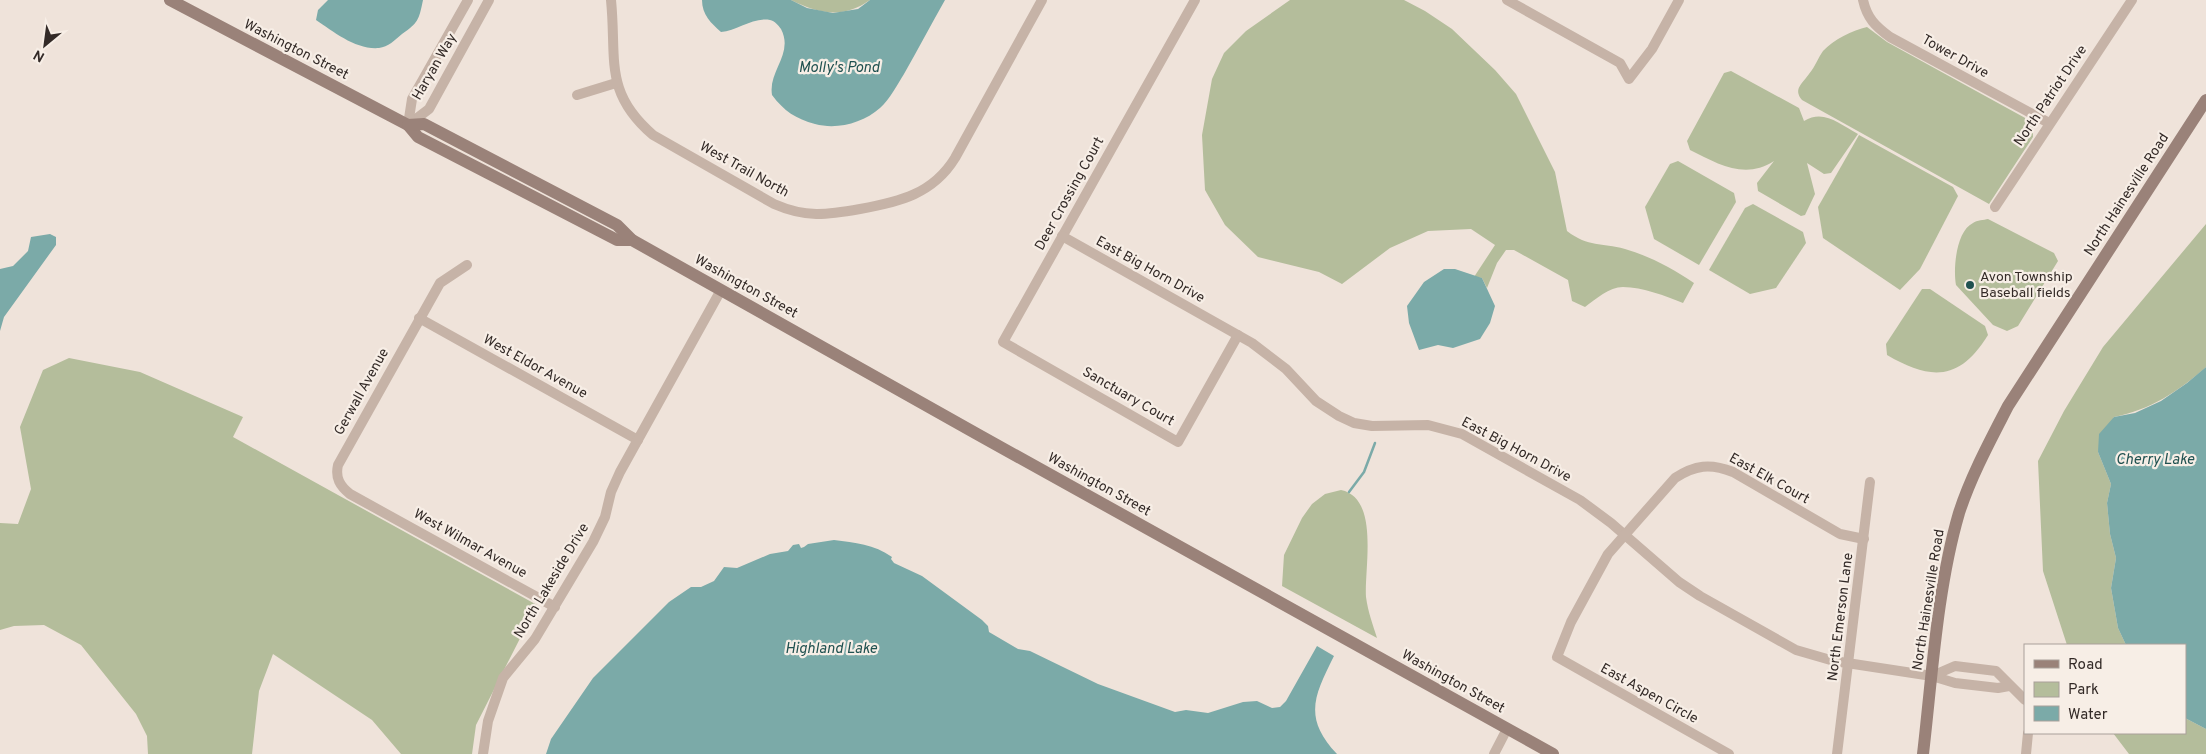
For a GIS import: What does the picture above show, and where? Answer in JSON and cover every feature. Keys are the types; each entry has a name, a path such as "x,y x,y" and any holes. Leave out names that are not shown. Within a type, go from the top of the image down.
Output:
{"main road":[{"name":"Washington Street","path":"170,0 408,125 418,137 616,240 632,240 1553,754"},
{"name":"North Hainesville Road","path":"1923,754 1948,562 1959,513 1980,460 2008,406 2206,100"}],"street":[{"name":"Haryan Way","path":"408,125 412,99 468,0"},
{"name":"Haryan Way","path":"408,125 429,109 489,0"},
{"name":"West Trail North","path":"611,0 616,83 628,109 653,135 792,212 826,215 892,203 924,191 946,172 1042,0"},
{"name":"Deer Crossing Court","path":"1061,375 1002,342 1195,0"},
{"path":"1508,0 1620,63 1629,79 1652,49 1679,0"},
{"name":"Tower Drive","path":"1863,0 1866,12 1874,25 1890,37 2048,124"},
{"name":"North Patriot Drive","path":"1994,207 2132,0"},
{"path":"577,95 616,83"},
{"name":"East Big Horn Drive","path":"1062,236 1270,355 1311,397 1339,416 1354,423 1372,426 1428,425 1462,434 1580,500 1625,535 1679,582 1700,596 1796,650 1812,656 1932,676 1955,683 1998,688 2009,686"},
{"name":"Gerwall Avenue","path":"399,521 342,488 336,476 336,470 440,283 467,265"},
{"name":"North Lakeside Drive","path":"483,754 488,722 503,678 535,640 593,542 605,517 611,492 721,290"},
{"name":"West Eldor Avenue","path":"419,318 638,440"},
{"name":"Sanctuary Court","path":"1061,375 1178,442 1238,335"},
{"name":"East Elk Court","path":"1557,656 1571,622 1608,554 1675,478 1689,469 1711,465 1733,472 1840,534 1864,539"},
{"name":"North Emerson Lane","path":"1837,754 1850,663 1870,482"},
{"name":"West Wilmar Avenue","path":"399,521 555,606"},
{"name":"East Aspen Circle","path":"1557,656 1729,754"},
{"path":"1932,676 1955,666 1996,671 2024,699"},
{"path":"1494,754 1507,729"},
{"path":"2026,754 2028,734"}],"green space":[{"path":"791,0 870,0 850,10 831,12 811,9"},
{"path":"1290,0 1404,0 1452,29 1495,70 1516,94 1555,172 1567,231 1582,240 1617,247 1643,255 1686,278 1694,283 1683,303 1646,290 1623,287 1608,291 1585,307 1572,301 1568,280 1514,250 1506,250 1497,263 1487,288 1482,278 1474,277 1495,245 1471,229 1428,231 1390,248 1342,284 1319,272 1258,257 1225,225 1205,190 1202,135 1212,79 1224,53 1246,31"},
{"path":"1867,27 1887,42 2027,119 2033,125 2033,137 1989,204 1802,100 1799,96 1798,90 1823,51 1844,36"},
{"path":"1731,71 1799,108 1804,121 1811,118 1825,117 1838,122 1858,134 1831,173 1824,174 1807,163 1815,194 1805,215 1801,216 1758,191 1757,183 1774,161 1763,167 1742,170 1721,165 1690,150 1687,141 1724,73"},
{"path":"1859,135 1953,187 1958,196 1920,269 1900,290 1823,238 1818,207"},
{"path":"1678,161 1734,193 1736,202 1699,265 1654,239 1645,207 1670,164"},
{"path":"1753,204 1803,232 1806,243 1776,288 1750,294 1709,270 1745,208"},
{"path":"1988,219 2054,253 2058,261 2018,326 2007,331 1993,325 1956,285 1955,270 1959,242 1967,227 1975,222"},
{"path":"2206,224 2206,367 2175,392 2140,410 2114,417 2098,452 2111,484 2107,503 2110,534 2116,558 2111,588 2118,628 2126,644 2067,644 2043,571 2038,461 2064,411 2103,347"},
{"path":"1922,289 1930,289 1985,326 1988,335 1977,350 1955,369 1943,372 1930,372 1917,369 1887,355 1886,344"},
{"path":"69,358 140,372 243,417 233,437 537,605 476,725 472,754 401,754 372,720 273,654 259,691 252,754 148,754 147,736 136,714 81,645 44,625 14,626 0,630 0,523 18,524 31,489 20,427 43,370"},
{"path":"1341,490 1353,496 1361,506 1366,520 1366,597 1377,638 1282,586 1284,555 1302,518 1312,504 1325,494"},
{"path":"2186,719 2206,729 2206,754 2129,754 2114,734 2186,734"}],"water":[{"path":"328,0 423,0 419,17 415,24 391,43 379,48 370,48 338,35 316,20 318,10"},
{"name":"Molly's Pond","path":"702,0 791,0 807,8 833,13 858,9 870,0 945,0 904,74 884,104 866,118 858,121 841,126 823,126 796,117 781,106 772,95 774,78 785,46 781,29 776,23 770,20 757,20 721,32 705,14"},
{"path":"50,234 56,237 56,245 4,317 0,331 0,269 13,266 28,251 31,237"},
{"path":"1444,269 1455,269 1482,278 1495,306 1490,323 1480,339 1453,348 1438,345 1419,350 1409,323 1407,306 1424,282"},
{"name":"Cherry Lake","path":"2206,367 2206,729 2186,719 2186,644 2126,644 2118,628 2111,588 2116,558 2110,534 2107,503 2111,484 2098,452 2099,434 2114,417 2135,413 2161,401"},
{"name":"Highland Lake","path":"834,540 878,549 892,557 891,559 894,563 922,576 982,620 988,626 989,632 1018,649 1030,651 1098,684 1175,712 1186,710 1208,713 1243,702 1257,701 1272,708 1280,707 1286,701 1317,646 1334,656 1321,683 1315,706 1319,729 1337,754 546,754 551,739 593,678 669,602 691,587 701,587 714,581 724,567 737,568 770,554 788,551 793,545 799,544 801,548 808,544"}],"waterway":[{"path":"1349,492 1364,472 1375,443"}],"place":[{"name":"Avon Township Baseball fields","path":"1970,285"}]}
